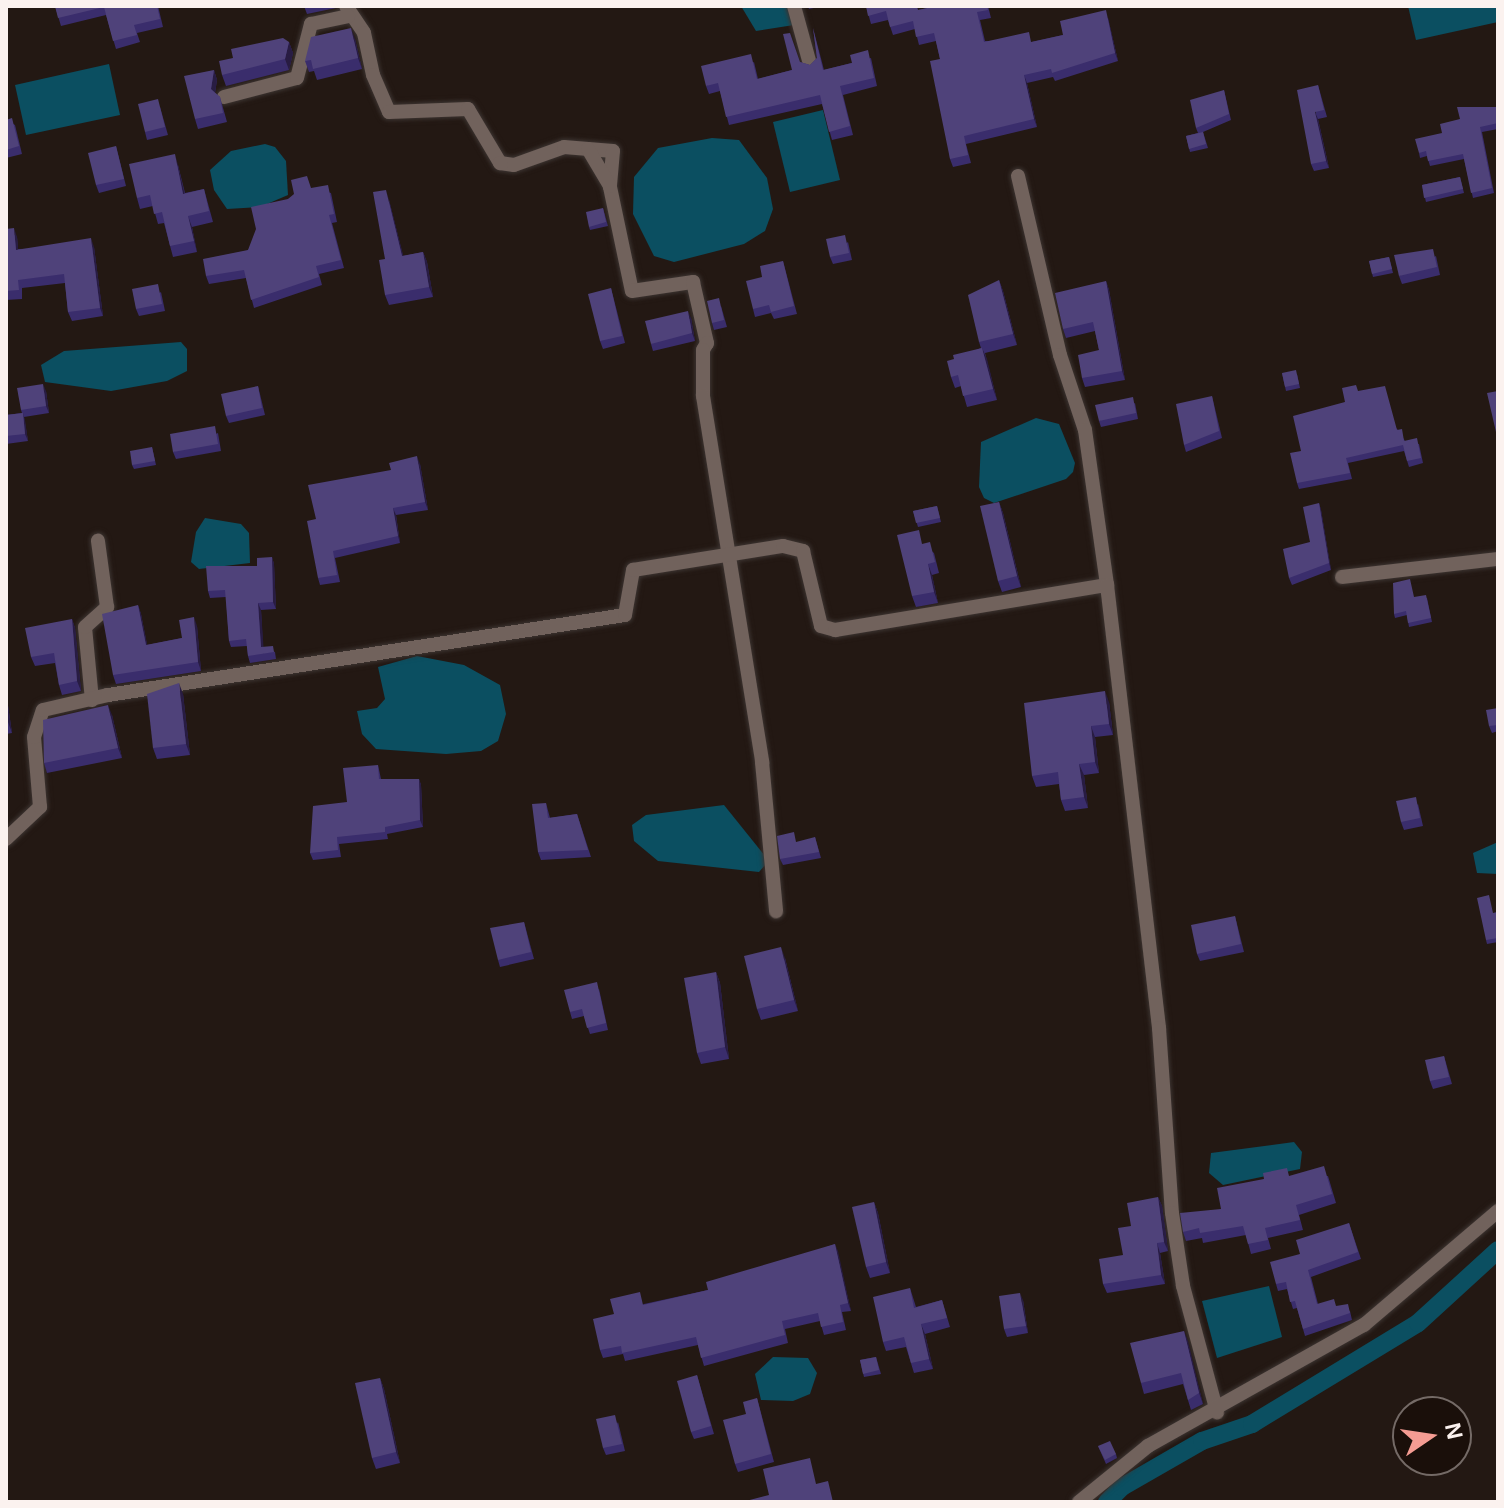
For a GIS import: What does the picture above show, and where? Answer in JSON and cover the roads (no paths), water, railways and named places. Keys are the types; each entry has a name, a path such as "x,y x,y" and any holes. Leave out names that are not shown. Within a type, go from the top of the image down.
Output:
{"street":[{"path":"794,6 810,64"},
{"path":"224,97 297,78 311,24 347,11 364,33 373,75 389,112 468,109 500,163 514,165 564,147 613,151 610,187 632,291 693,282 707,343 703,350 703,396 762,762 776,911"},
{"path":"1018,176 1060,355 1085,430 1107,585 1159,1028 1172,1213 1196,1345 1217,1412"},
{"path":"92,700 85,627 107,607 98,541"},
{"path":"6,839 40,807 35,720 43,710 625,615 633,570 783,546 803,551 821,626 835,630 1107,585"},
{"path":"1342,577 1498,559"},
{"path":"1079,1502 1148,1446 1217,1412 1364,1325 1498,1211"}],"water":[{"path":"741,6 792,6 794,25 756,31"},
{"path":"1408,6 1498,6 1498,22 1416,40"},
{"path":"109,64 120,115 26,135 15,85"},
{"path":"823,110 840,180 790,192 773,122"},
{"path":"712,138 739,140 767,178 773,209 765,231 744,244 674,262 654,256 633,214 634,177 658,148"},
{"path":"265,144 275,147 286,161 288,195 260,207 227,209 214,190 210,170 231,151"},
{"path":"181,342 187,349 187,371 167,381 111,391 45,382 41,365 64,351"},
{"path":"1036,418 1059,424 1075,463 1073,472 1066,479 994,503 984,498 979,487 981,442"},
{"path":"205,518 241,524 249,533 250,563 199,569 191,562 196,532"},
{"path":"417,656 464,665 500,685 506,714 498,741 481,751 446,754 376,749 362,734 357,711 377,708 385,699 378,667"},
{"path":"724,805 765,856 766,864 759,872 658,861 634,841 632,825 646,815"},
{"path":"1498,842 1498,874 1477,873 1473,853"},
{"path":"1294,1142 1302,1152 1300,1169 1223,1185 1209,1173 1211,1153"},
{"path":"1269,1286 1282,1337 1217,1358 1202,1301"},
{"path":"773,1357 808,1358 817,1373 810,1394 793,1401 761,1400 755,1374"}],"waterway":[{"path":"1107,1502 1122,1487 1202,1441 1252,1424 1418,1323 1498,1250"}]}
